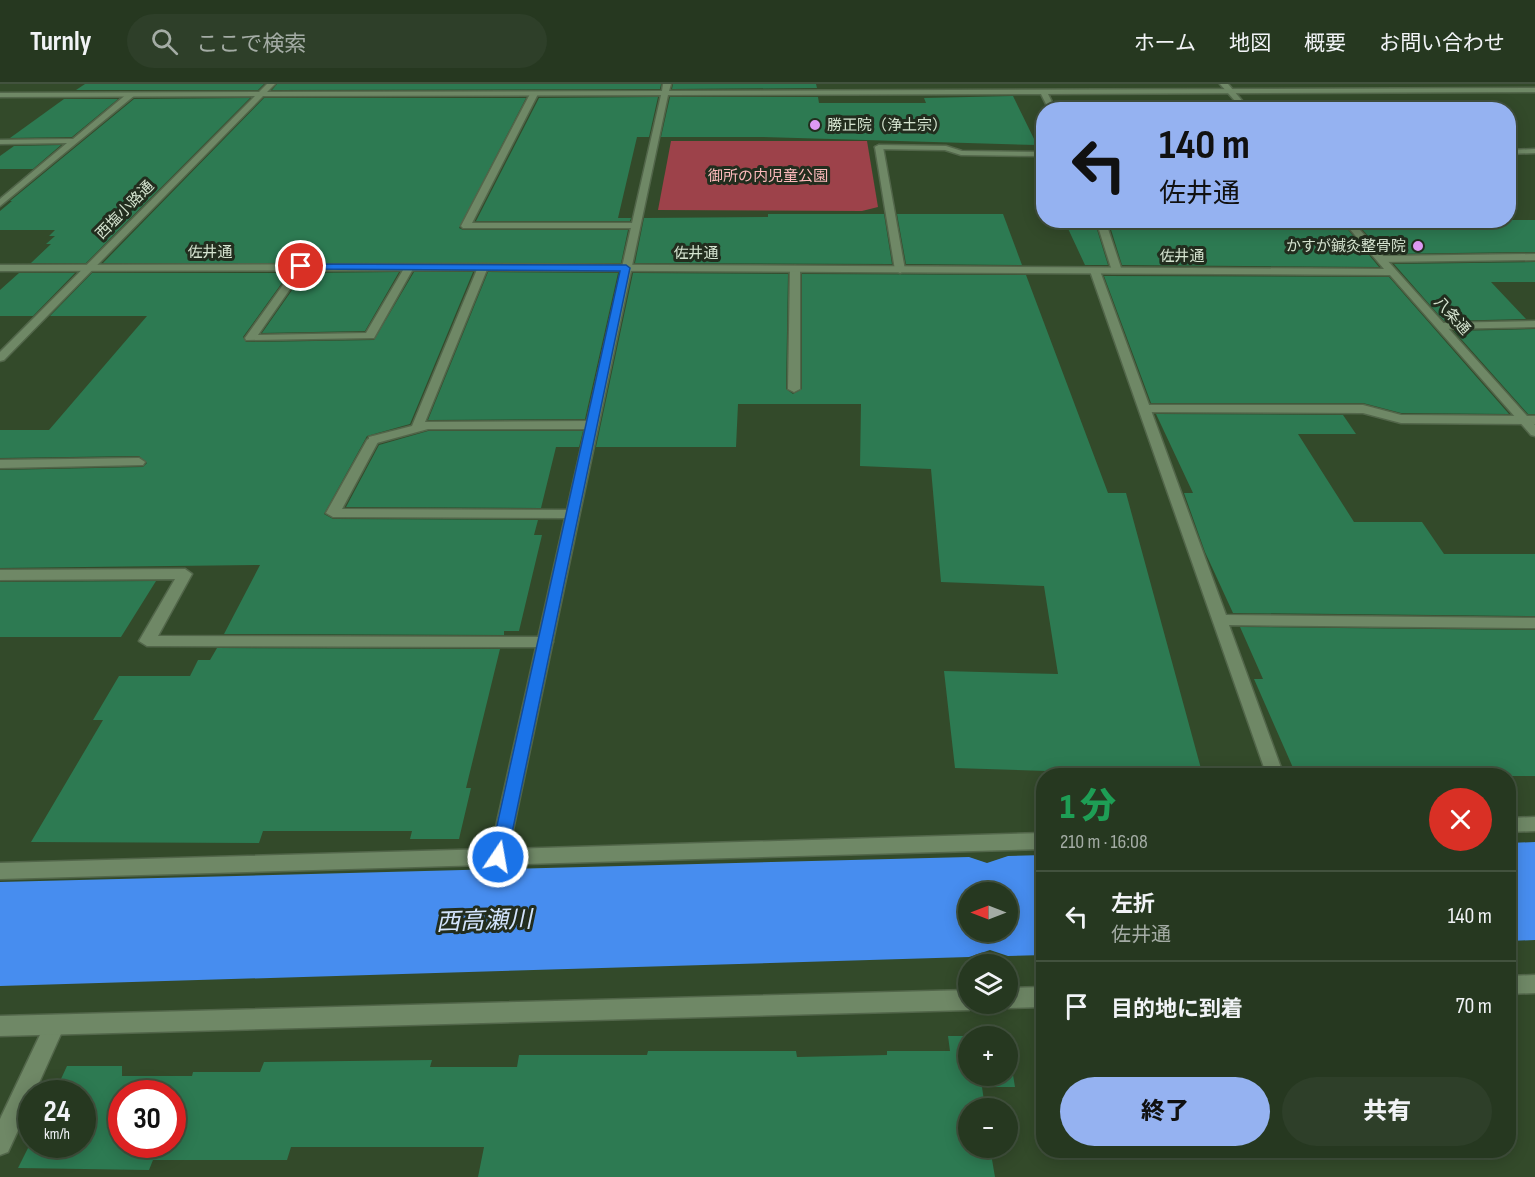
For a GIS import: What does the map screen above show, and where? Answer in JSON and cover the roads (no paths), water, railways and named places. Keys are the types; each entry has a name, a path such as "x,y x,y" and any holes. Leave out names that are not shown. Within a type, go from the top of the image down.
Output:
{"street":[{"name":"西塩小路通","path":"0,358 270,84"},
{"path":"498,857 667,84"},
{"path":"1066,84 1071,93"},
{"path":"1224,84 1240,102"},
{"path":"0,95 1232,93 1535,90"},
{"path":"1044,93 1049,102"},
{"path":"534,94 466,226 635,226"},
{"path":"0,203 131,95"},
{"path":"0,142 75,141"},
{"path":"900,270 879,147 946,148 961,153 1036,154"},
{"path":"1516,152 1535,151"},
{"path":"0,188 19,188"},
{"path":"1103,228 1117,270"},
{"name":"八条通","path":"1353,228 1529,420 1535,432"},
{"path":"1381,259 1535,257"},
{"path":"301,266 250,338 370,336 409,267"},
{"name":"佐井通","path":"0,268 301,266 1392,272"},
{"path":"417,428 483,267"},
{"path":"794,389 795,269"},
{"path":"1095,270 1273,768"},
{"path":"1441,326 1535,324"},
{"path":"1145,410 1363,409 1401,419 1529,420"},
{"path":"572,514 333,513 373,440 428,425 592,425"},
{"path":"0,464 139,462"},
{"path":"0,574 184,574 147,641 545,642"},
{"path":"1220,620 1535,623"},
{"path":"1516,825 1535,824"},
{"path":"0,871 1036,841"},
{"path":"1516,985 1535,984"},
{"path":"1018,998 1036,998"},
{"path":"0,1026 958,1000"},
{"path":"0,1144 55,1025"}],"waterway":[{"name":"西高瀬川","path":"1516,892 1535,891"},
{"name":"西高瀬川","path":"1018,906 1036,905"},
{"name":"西高瀬川","path":"0,934 958,907"}],"place":[{"name":"勝正院（浄土宗）","path":"815,125"},
{"name":"かすが鍼灸整骨院","path":"1418,246"}],"park label":[{"name":"御所の内児童公園","path":"768,176"}]}
